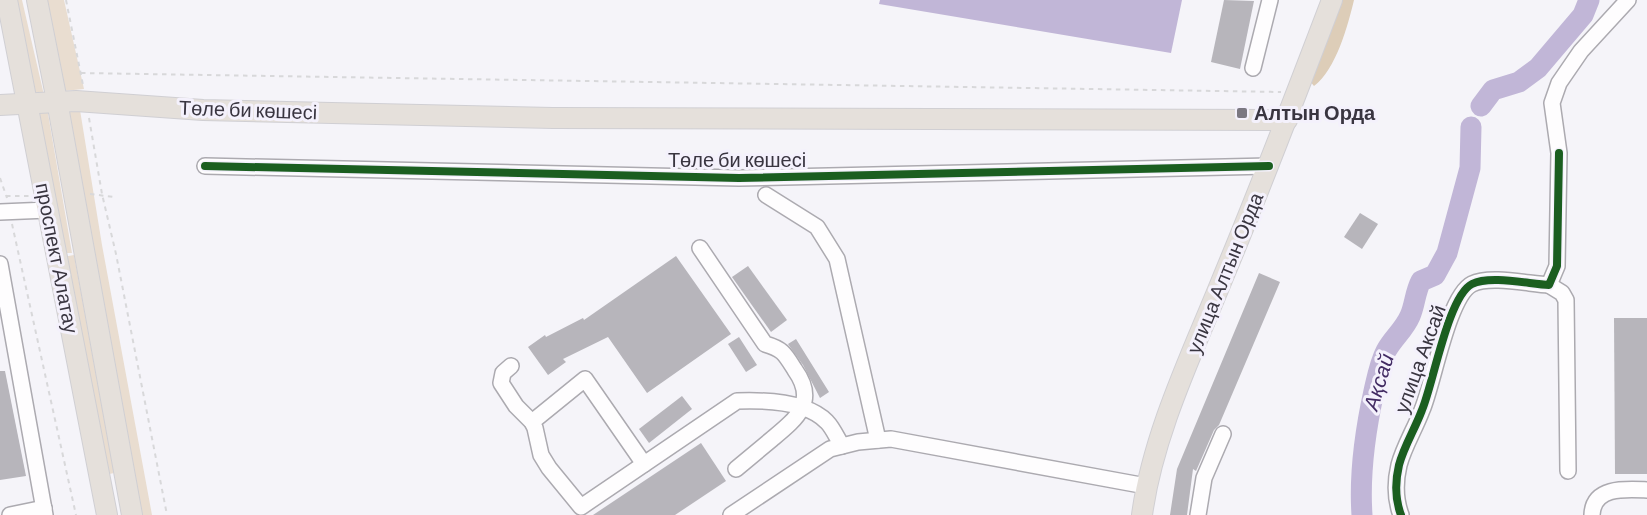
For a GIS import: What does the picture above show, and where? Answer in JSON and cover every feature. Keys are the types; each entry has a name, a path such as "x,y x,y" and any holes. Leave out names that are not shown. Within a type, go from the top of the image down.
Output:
{"main road":[{"name":"проспект Алатау","path":"7,0 107,515"},
{"name":"проспект Алатау","path":"37,0 132,515"},
{"name":"улица Алтын Орда","path":"1142,515 1146,486 1175,394 1269,166 1332,0"},
{"name":"Төле би көшесі","path":"0,105 57,101 203,110 542,118 1287,120"},
{"path":"101,482 126,478"}],"street":[{"path":"1253,68 1270,0"},
{"path":"1568,471 1566,300 1562,292 1549,285 1557,266 1559,153 1552,103 1559,84 1581,51 1628,0"},
{"name":"Төле би көшесі","path":"205,166 739,178 1269,166"},
{"path":"766,195 817,227 837,259 878,440"},
{"path":"5,211 48,210"},
{"path":"700,248 765,344 780,348 799,375 805,400 792,423 736,469"},
{"path":"0,264 44,511 9,515"},
{"name":"улица Аксай","path":"1401,515 1396,488 1399,465 1423,409 1447,326 1462,294 1470,285 1482,281 1549,285"},
{"path":"511,366 503,373 501,383 516,406 532,422 541,455 579,511 737,401 766,400 802,407 826,421 842,446"},
{"path":"532,422 585,380 644,464"},
{"path":"1198,515 1204,478 1223,434"},
{"path":"731,515 830,449 858,442 891,439 1146,486"},
{"path":"1592,515 1594,505 1605,493 1620,489 1647,490"}],"path":[{"path":"66,0 102,194 116,254 167,515"},
{"path":"81,73 1298,92"},
{"path":"0,178 5,211 76,515"}],"shaded area":[{"path":"13,0 22,0 44,95 33,97"},
{"path":"44,0 64,0 84,89 63,91"},
{"path":"880,0 1182,0 1171,53 879,4"},
{"path":"1337,0 1354,0 1345,34 1335,58 1322,79 1314,86 1308,79 1315,59 1323,52"},
{"path":"47,108 72,253 62,253 37,111"},
{"path":"66,108 80,110 102,245 152,515 140,515"},
{"path":"74,255 114,473 105,475 63,257"}],"building":[{"path":"1224,0 1254,1 1240,69 1211,62"},
{"path":"1360,213 1378,224 1362,249 1344,237"},
{"path":"676,256 731,334 647,393 608,337 563,359 566,362 548,375 528,347 545,335 546,337 583,318 584,320"},
{"path":"748,266 787,320 771,332 732,277"},
{"path":"1259,273 1280,282 1219,425 1214,430 1196,471 1193,469 1187,515 1170,515 1177,469"},
{"path":"1614,318 1647,318 1647,474 1615,474"},
{"path":"739,337 757,365 746,372 728,344"},
{"path":"796,339 829,392 820,398 803,365 788,344"},
{"path":"0,371 5,371 26,476 0,480"},
{"path":"682,396 692,409 649,443 639,429"},
{"path":"701,443 726,481 675,515 593,515"}],"waterway":[{"name":"Ақсай","path":"1481,106 1493,90 1519,82 1538,68 1583,15 1589,0"},
{"name":"Ақсай","path":"1362,515 1361,483 1364,452 1379,370 1386,351 1410,316 1421,281 1435,275 1447,253 1470,168 1471,127"}],"cycle path":[{"path":"1401,515 1396,490 1399,465 1426,398 1449,323 1463,292 1472,284 1489,280 1549,285 1557,266 1559,153"},
{"path":"205,166 739,178 1269,166"}],"place":[{"name":"Алтын Орда","path":"1242,113"}]}
